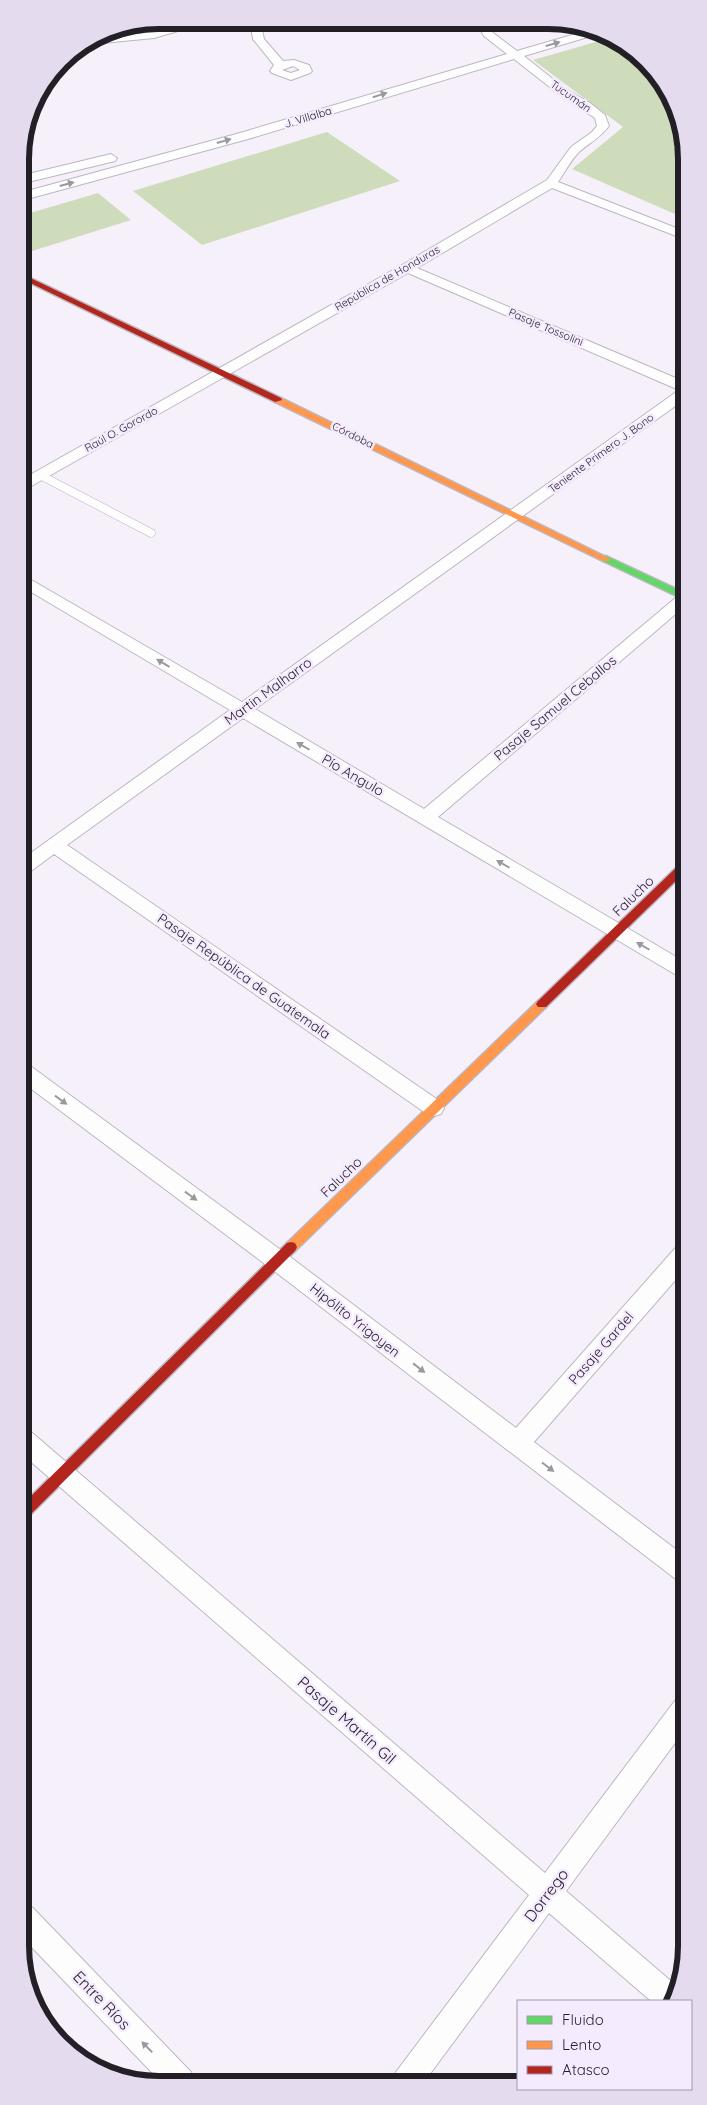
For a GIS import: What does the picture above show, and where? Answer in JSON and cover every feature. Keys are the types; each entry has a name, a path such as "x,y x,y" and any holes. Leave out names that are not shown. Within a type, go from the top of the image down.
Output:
{"street":[{"path":"104,41 154,35 177,29"},
{"path":"256,29 258,39 265,50 280,65"},
{"name":"Tucumán","path":"485,29 488,34 512,48 560,90 586,105 601,117 603,126 596,135 575,150 551,183"},
{"name":"J. Villalba","path":"486,51 512,48 584,34"},
{"name":"J. Villalba","path":"29,195 151,161 512,48"},
{"path":"29,178 121,156"},
{"path":"102,161 151,161"},
{"path":"551,183 678,233"},
{"name":"República de Honduras","path":"227,370 407,268 551,183"},
{"name":"Pasaje Tossolini","path":"407,268 678,384"},
{"name":"Córdoba","path":"29,272 520,511 678,583"},
{"name":"Córdoba","path":"29,278 227,370"},
{"name":"Raúl O. Gorordo","path":"29,481 227,370"},
{"name":"Teniente Primero J. Bono","path":"520,511 678,397"},
{"name":"Córdoba","path":"520,511 678,593"},
{"name":"Martin Malharro","path":"29,863 520,511"},
{"name":"Pío Angulo","path":"29,583 241,710 678,967"},
{"name":"Pasaje Samuel Ceballos","path":"425,818 678,603"},
{"name":"Pasaje República de Guatemala","path":"54,845 434,1108"},
{"name":"Falucho","path":"29,1507 277,1260 678,873"},
{"name":"Hipólito Yrigoyen","path":"29,1076 277,1260 678,1566"},
{"name":"Pasaje Gardel","path":"517,1444 678,1261"},
{"name":"Pasaje Martín Gil","path":"29,1445 668,1997"},
{"name":"Dorrego","path":"411,2076 678,1718"},
{"name":"Entre Ríos","path":"29,1924 175,2076"}],"lane":[{"path":"40,475 151,533"}],"green space":[{"path":"601,40 613,46 640,67 656,86 665,101 676,133 678,215 572,169 623,127 533,60"},
{"path":"327,132 400,181 202,245 133,191"},
{"path":"98,193 131,220 29,252 29,213"}],"traffic: fast":[{"path":"606,559 678,594"}],"traffic: slow":[{"path":"278,400 606,559"},
{"path":"291,1247 542,1004"}],"traffic: jam":[{"path":"29,279 278,400"},
{"path":"542,1004 678,873"},
{"path":"29,1507 291,1247"}]}
